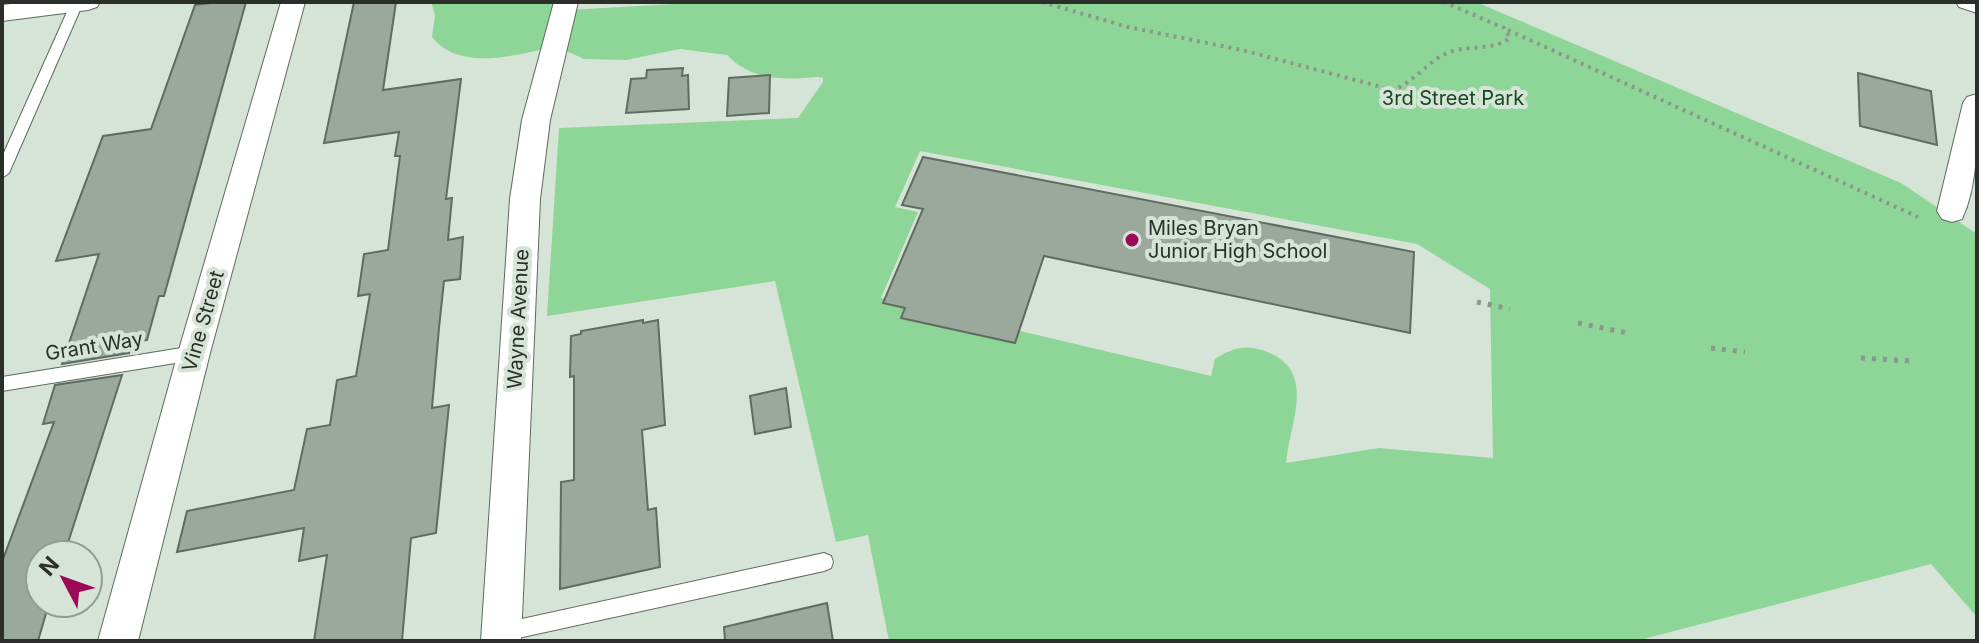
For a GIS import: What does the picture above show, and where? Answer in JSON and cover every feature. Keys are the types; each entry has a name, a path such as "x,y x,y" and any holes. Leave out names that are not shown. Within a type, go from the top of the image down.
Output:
{"street":[{"name":"Vine Street","path":"118,641 194,353 293,2"},
{"name":"Wayne Avenue","path":"501,637 525,199 536,120 566,2"},
{"path":"1968,2 1977,5"},
{"path":"2,13 82,3"},
{"path":"1952,211 1977,103"}],"lane":[{"path":"2,173 82,3"},
{"name":"Grant Way","path":"2,384 194,353"},
{"path":"501,637 824,562"}],"path":[{"path":"1042,2 1128,27 1242,50 1393,90 1404,87 1437,58 1452,51 1506,42 1510,34 1504,28"},
{"path":"1444,2 1919,217"},
{"path":"1477,302 1510,309"},
{"path":"1578,323 1628,333"},
{"path":"1711,348 1745,352"},
{"path":"1861,358 1913,361"}],"green space":[{"path":"431,2 562,2 549,48 503,57 471,58 443,48 432,37 435,15"},
{"name":"3rd Street Park","path":"709,2 1476,2 1901,183 1977,234 1977,617 1931,564 1636,641 889,641 868,535 836,542 775,281 547,316 559,128 798,118 823,78 769,77 747,70 727,55 680,49 626,60 584,59 560,48 568,10","holes":["920,151 1417,244 1490,289 1493,458 1379,448 1286,463 1297,398 1296,383 1280,359 1262,350 1238,348 1226,353 1215,359 1211,376 881,298 918,212 895,207"]}],"building":[{"path":"246,2 164,296 159,296 147,340 132,343 129,353 62,364 99,254 56,261 103,136 151,129 195,5"},
{"path":"354,2 396,2 383,90 461,79 446,199 452,198 448,240 463,237 460,279 444,281 432,408 449,405 436,533 411,538 402,641 314,641 327,555 299,561 304,528 177,552 187,511 294,490 307,429 330,425 337,380 356,376 370,294 358,296 364,254 388,250 400,156 395,156 399,132 324,143"},
{"path":"683,68 682,76 688,75 689,109 626,113 631,79 646,78 647,70"},
{"path":"1858,73 1931,91 1937,145 1860,126"},
{"path":"770,75 769,113 727,116 729,78"},
{"name":"Miles Bryan Junior High School","path":"923,157 1414,252 1410,333 1044,256 1015,343 901,318 905,308 883,303 923,209 902,205"},
{"path":"643,320 643,323 658,320 665,425 642,430 648,510 656,508 660,567 560,589 561,482 574,480 571,336 581,334 581,331"},
{"path":"122,375 69,539 24,539 24,619 44,619 38,641 2,641 2,562 54,422 43,424 55,385"},
{"path":"786,388 791,427 755,434 750,396"},
{"path":"827,603 833,641 725,641 724,627"}],"place":[{"name":"Miles Bryan Junior High School","path":"1132,240"}]}
